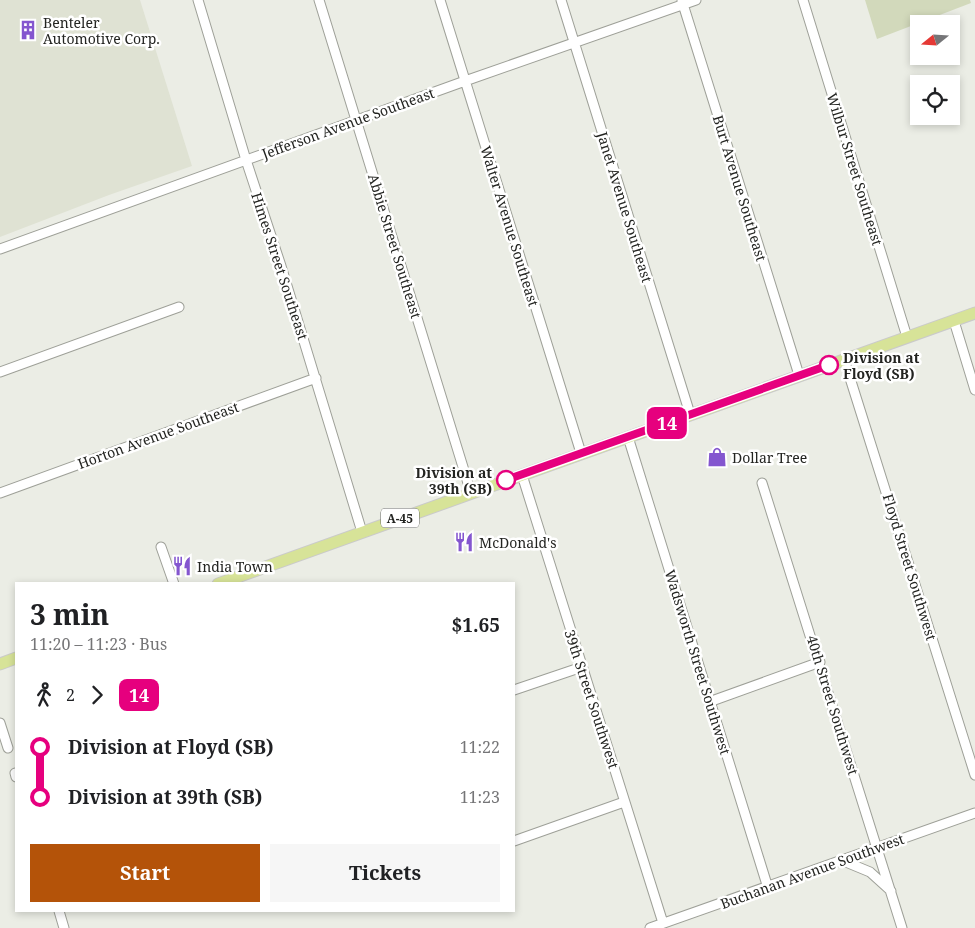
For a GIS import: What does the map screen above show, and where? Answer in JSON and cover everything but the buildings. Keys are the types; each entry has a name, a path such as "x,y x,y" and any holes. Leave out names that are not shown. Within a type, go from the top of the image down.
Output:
{"main road":[{"name":"A-45","path":"228,582 244,579 362,532 975,313"},
{"path":"0,664 15,658"}],"street":[{"name":"Himes Street Southeast","path":"198,0 362,532"},
{"name":"Abbie Street Southeast","path":"319,0 471,493"},
{"name":"Walter Avenue Southeast","path":"440,0 581,453"},
{"name":"Janet Avenue Southeast","path":"561,0 690,414"},
{"name":"Jefferson Avenue Southeast","path":"0,249 465,80 574,43 682,2 696,0"},
{"name":"Wilbur Street Southeast","path":"803,0 907,337"},
{"name":"Burt Avenue Southeast","path":"682,2 799,375"},
{"path":"0,372 179,307"},
{"path":"954,321 975,390"},
{"name":"Floyd Street Southwest","path":"844,359 975,775"},
{"name":"Horton Avenue Southeast","path":"0,493 316,378"},
{"name":"Wadsworth Street Southwest","path":"628,437 768,888"},
{"name":"39th Street Southwest","path":"522,475 663,924"},
{"name":"40th Street Southwest","path":"762,483 820,662 902,928"},
{"path":"161,547 173,582"},
{"path":"709,702 820,662"},
{"path":"515,690 582,667"},
{"path":"0,723 8,748"},
{"path":"515,841 624,802"},
{"name":"Buchanan Avenue Southwest","path":"650,928 975,814"},
{"path":"841,860 870,872 891,891"},
{"path":"59,912 64,928"}],"shaded area":[{"path":"0,0 140,0 192,166 109,195 0,237"}],"green space":[{"path":"865,0 970,0 971,3 940,15 910,15 910,26 877,39"}],"bus line":[{"name":"14","path":"506,480 829,365"}],"place":[{"name":"Benteler Automotive Corp.","path":"28,30"},
{"name":"Division at Floyd (SB)","path":"829,365"},
{"name":"Dollar Tree","path":"717,457"},
{"name":"Division at 39th (SB)","path":"506,480"},
{"name":"McDonald's","path":"464,542"},
{"name":"India Town","path":"182,566"}]}
